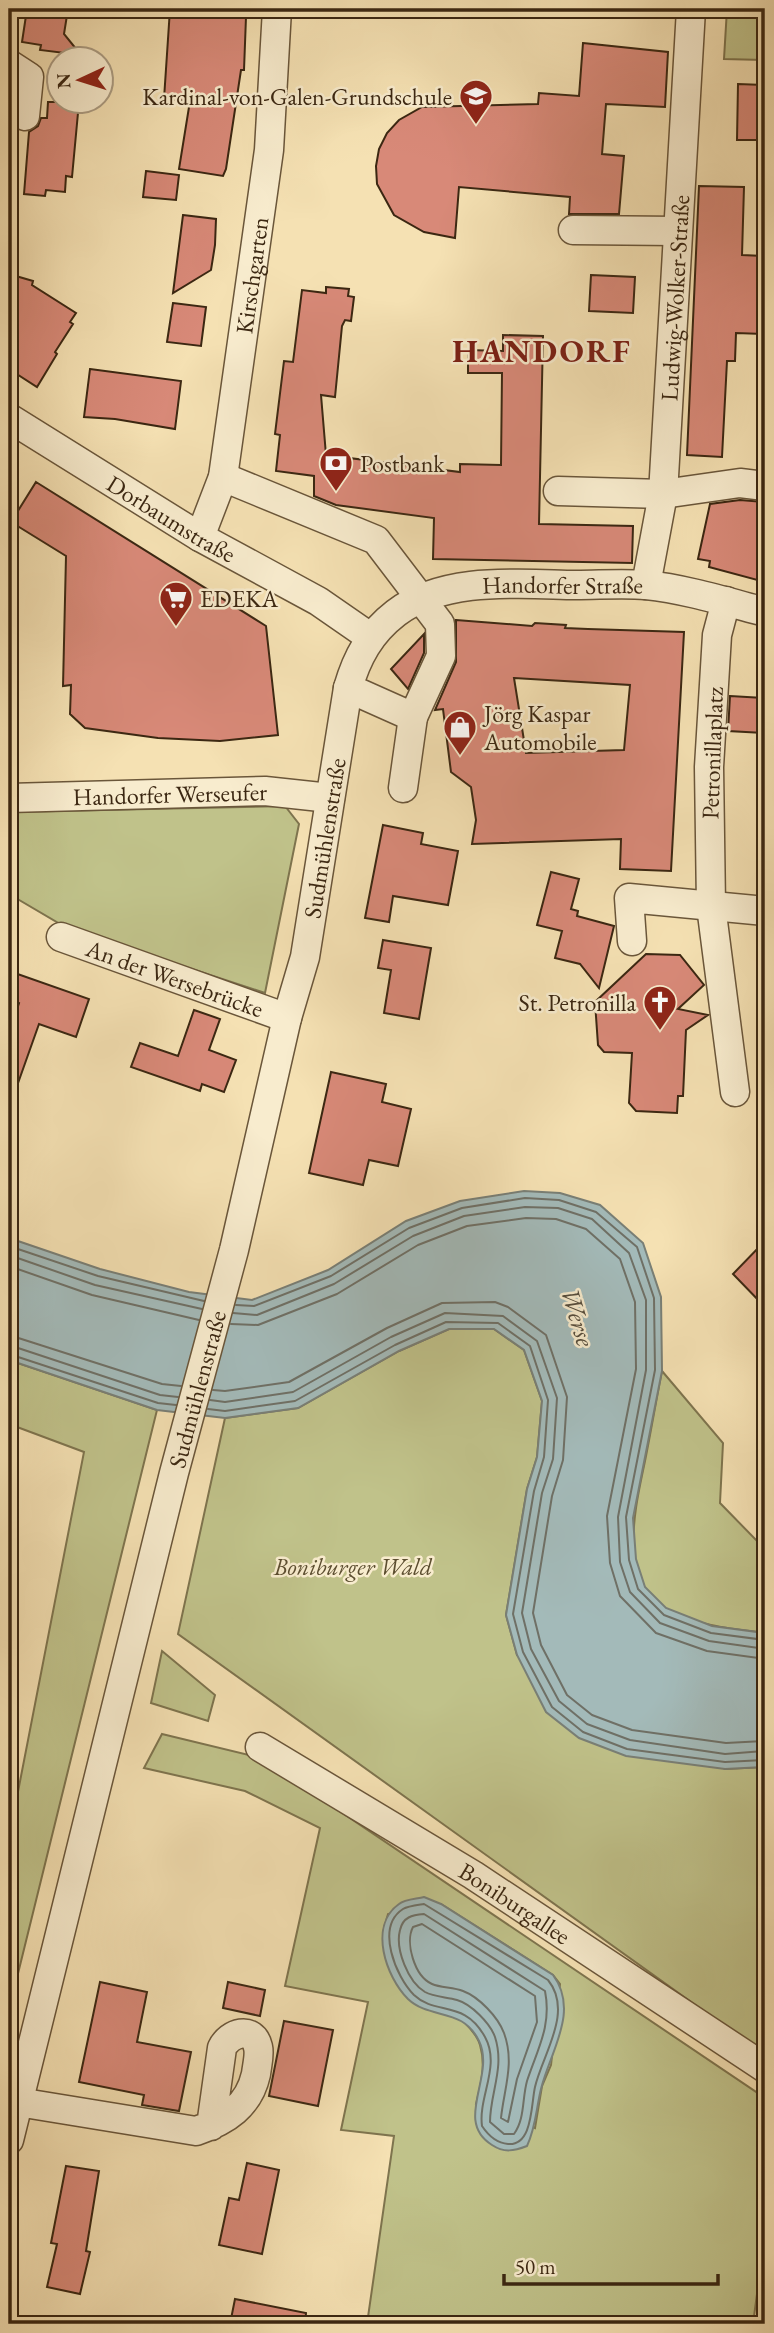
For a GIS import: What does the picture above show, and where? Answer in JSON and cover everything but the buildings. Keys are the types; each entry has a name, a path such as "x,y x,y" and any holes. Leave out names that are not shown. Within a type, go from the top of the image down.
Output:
{"street":[{"name":"Kirschgarten","path":"200,537 223,477 269,150 277,9"},
{"name":"Ludwig-Wolker-Straße","path":"646,585 663,494 691,9"},
{"path":"9,64 29,77 25,116"},
{"path":"573,230 677,231"},
{"name":"Dorbaumstraße","path":"9,418 200,537 318,601 370,637"},
{"path":"223,477 376,540 440,624 441,656 413,717 403,788"},
{"path":"558,491 663,494 740,483 765,485"},
{"name":"Handorfer Straße","path":"370,637 397,612 421,600 451,590 483,585 646,585 765,611"},
{"name":"Petronillaplatz","path":"726,601 717,635 709,767 711,906 735,1092"},
{"name":"Sudmühlenstraße","path":"9,2140 233,1250 287,1018 305,957 348,688 361,652 370,637"},
{"path":"348,688 413,717"},
{"name":"Handorfer Werseufer","path":"9,799 265,791 330,797"},
{"path":"632,941 629,898 765,911"},
{"name":"An der Wersebrücke","path":"61,937 287,1018"},
{"name":"Boniburgallee","path":"260,1747 473,1875 765,2068"},
{"path":"18,2102 185,2132 211,2126"}],"green space":[{"path":"727,9 765,9 765,60 724,59"},
{"path":"285,806 299,824 265,993 67,928 9,894 9,812"},
{"name":"Boniburger Wald","path":"449,1329 494,1329 524,1350 542,1401 537,1457 527,1489 506,1615 517,1655 725,1769 765,1767 765,2055 178,1634 225,1418 298,1408 399,1351"},
{"path":"9,1360 157,1410 9,2010 9,1838 84,1452 9,1424"},
{"path":"662,1371 723,1443 720,1503 758,1542 765,1541 765,1633 715,1626 678,1615 651,1596 641,1580 635,1561 634,1541 637,1499"},
{"path":"162,1651 215,1695 208,1721 151,1703"},
{"path":"162,1734 261,1758 765,2098 765,2234 753,2324 367,2324 394,2136 341,2130 368,2002 285,1986 320,1828 245,1791 144,1768","holes":["441,1904 553,1975 560,1984 551,2065 542,2086 535,2128 476,2104 483,2067 480,2045 475,2035 454,2013 389,1966 383,1932 388,1914"]}],"water":[{"name":"Werse","path":"524,1191 560,1193 600,1205 643,1243 661,1297 662,1371 633,1518 636,1559 645,1587 666,1608 712,1626 765,1633 765,1767 725,1769 626,1756 579,1738 546,1712 517,1655 506,1615 527,1489 537,1457 542,1401 524,1350 494,1329 449,1329 399,1351 298,1408 225,1418 157,1410 9,1360 9,1238 100,1269 189,1292 252,1300 328,1270 406,1221 460,1201"},
{"path":"424,1897 441,1904 553,1975 561,1989 564,2003 560,2032 545,2075 527,2146 505,2150 492,2145 481,2135 476,2124 475,2111 483,2069 479,2041 464,2023 426,2010 408,1999 387,1965 382,1938 390,1913 402,1902"}],"place":[{"name":"Kardinal-von-Galen-Grundschule","path":"476,126"},
{"name":"Postbank","path":"336,493"},
{"name":"EDEKA","path":"176,628"},
{"name":"Jörg Kaspar Automobile","path":"460,757"},
{"name":"St. Petronilla","path":"660,1032"}],"district":[{"name":"HANDORF","path":"542,351"}]}
